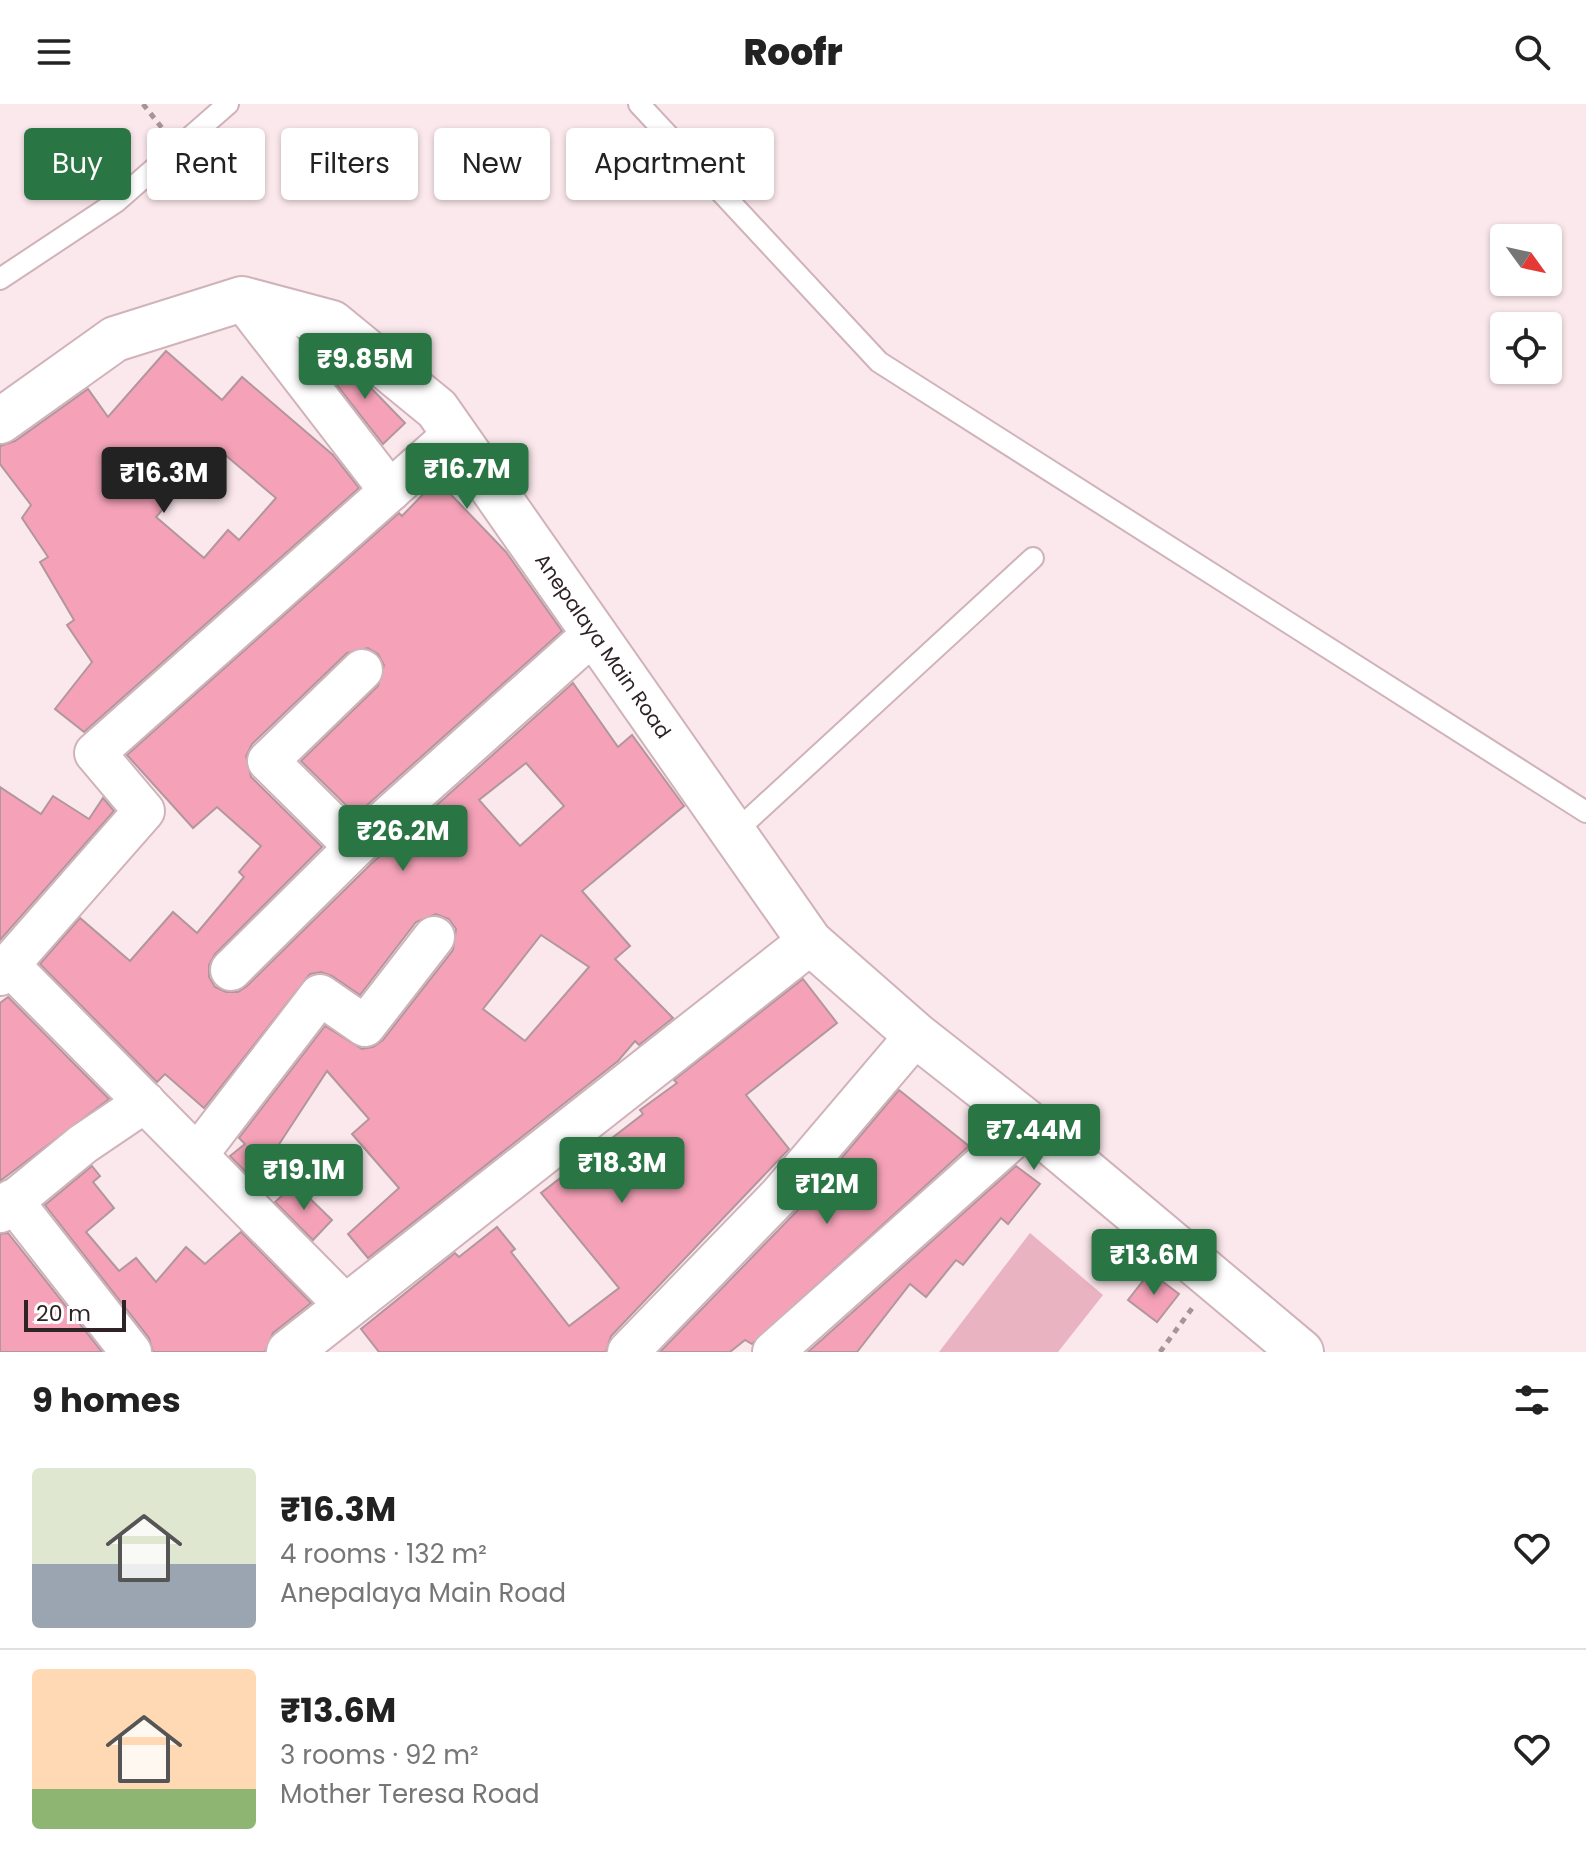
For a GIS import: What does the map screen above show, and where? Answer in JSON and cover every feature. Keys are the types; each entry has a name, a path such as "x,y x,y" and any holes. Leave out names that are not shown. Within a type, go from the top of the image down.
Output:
{"street":[{"path":"0,421 115,339 242,299 390,491"},
{"name":"Anepalaya Main Road","path":"242,299 332,323 437,409 810,942 916,1035 1029,1124 1301,1352"},
{"path":"346,1306 145,1102 5,970 144,811 95,753 455,433"},
{"path":"231,970 355,847 594,633"},
{"path":"355,847 268,761 362,670"},
{"path":"197,1155 320,995 365,1026 434,937"},
{"path":"289,1352 810,942"},
{"path":"628,1352 780,1195 916,1035"},
{"path":"131,1352 6,1206 83,1144 145,1102"},
{"path":"773,1352 1029,1124"}],"lane":[{"path":"0,279 116,202 228,104"},
{"path":"639,104 879,362 1586,812"},
{"path":"734,833 1033,558"}],"path":[{"path":"1160,1352 1213,1279"}],"shaded area":[{"path":"1030,1233 1103,1295 1058,1352 939,1352"}],"building":[{"path":"166,351 222,400 242,377 333,455 359,488 84,732 55,709 92,662 67,625 74,620 40,562 48,557 22,518 31,505 0,464 0,446 15,441 88,389 108,417","holes":["217,448 276,498 239,540 228,530 204,558 156,517"]},
{"path":"334,357 370,387 405,423 383,444 323,367"},
{"path":"437,480 506,552 562,631 356,815 301,761 378,686 384,665 378,654 368,648 347,653 252,744 246,756 251,777 322,847 215,954 209,965 209,977 215,987 226,992 238,992 247,986 371,864 573,683 618,747 632,735 684,806 582,891 630,946 615,959 673,1018 639,1045 635,1041 618,1061 368,1258 348,1234 399,1188 352,1134 369,1119 327,1071 255,1181 230,1156 245,1144 239,1138 325,1026 362,1049 373,1047 383,1040 453,950 456,929 449,919 436,914 416,922 360,995 332,976 321,972 310,974 204,1108 165,1074 157,1082 40,964 80,918 130,961 173,912 197,933 244,877 239,872 261,846 217,807 193,828 127,755 399,513 402,516","holes":["526,763 564,806 520,846 479,800","541,935 589,967 525,1041 483,1009"]},
{"path":"0,787 41,814 53,796 89,819 103,798 114,811 0,940"},
{"path":"803,979 837,1023 746,1095 789,1149 611,1336 606,1352 379,1352 361,1329 455,1253 459,1257 497,1227 515,1249 511,1252 569,1326 619,1288 541,1193 643,1114 640,1110 677,1083 674,1080"},
{"path":"8,997 109,1099 0,1181 0,1003"},
{"path":"899,1090 969,1146 752,1344 745,1340 730,1352 660,1352 797,1211"},
{"path":"92,1166 100,1176 93,1182 114,1208 86,1232 119,1271 136,1258 156,1282 186,1247 205,1264 241,1232 311,1303 273,1333 265,1352 153,1352 149,1338 45,1205"},
{"path":"1016,1166 1040,1184 1008,1224 1001,1218 963,1265 956,1260 926,1297 910,1284 857,1352 808,1352"},
{"path":"295,1184 332,1220 313,1240 275,1202"},
{"path":"8,1233 102,1352 0,1352 0,1234"},
{"path":"1150,1272 1179,1294 1157,1322 1128,1300"}]}
